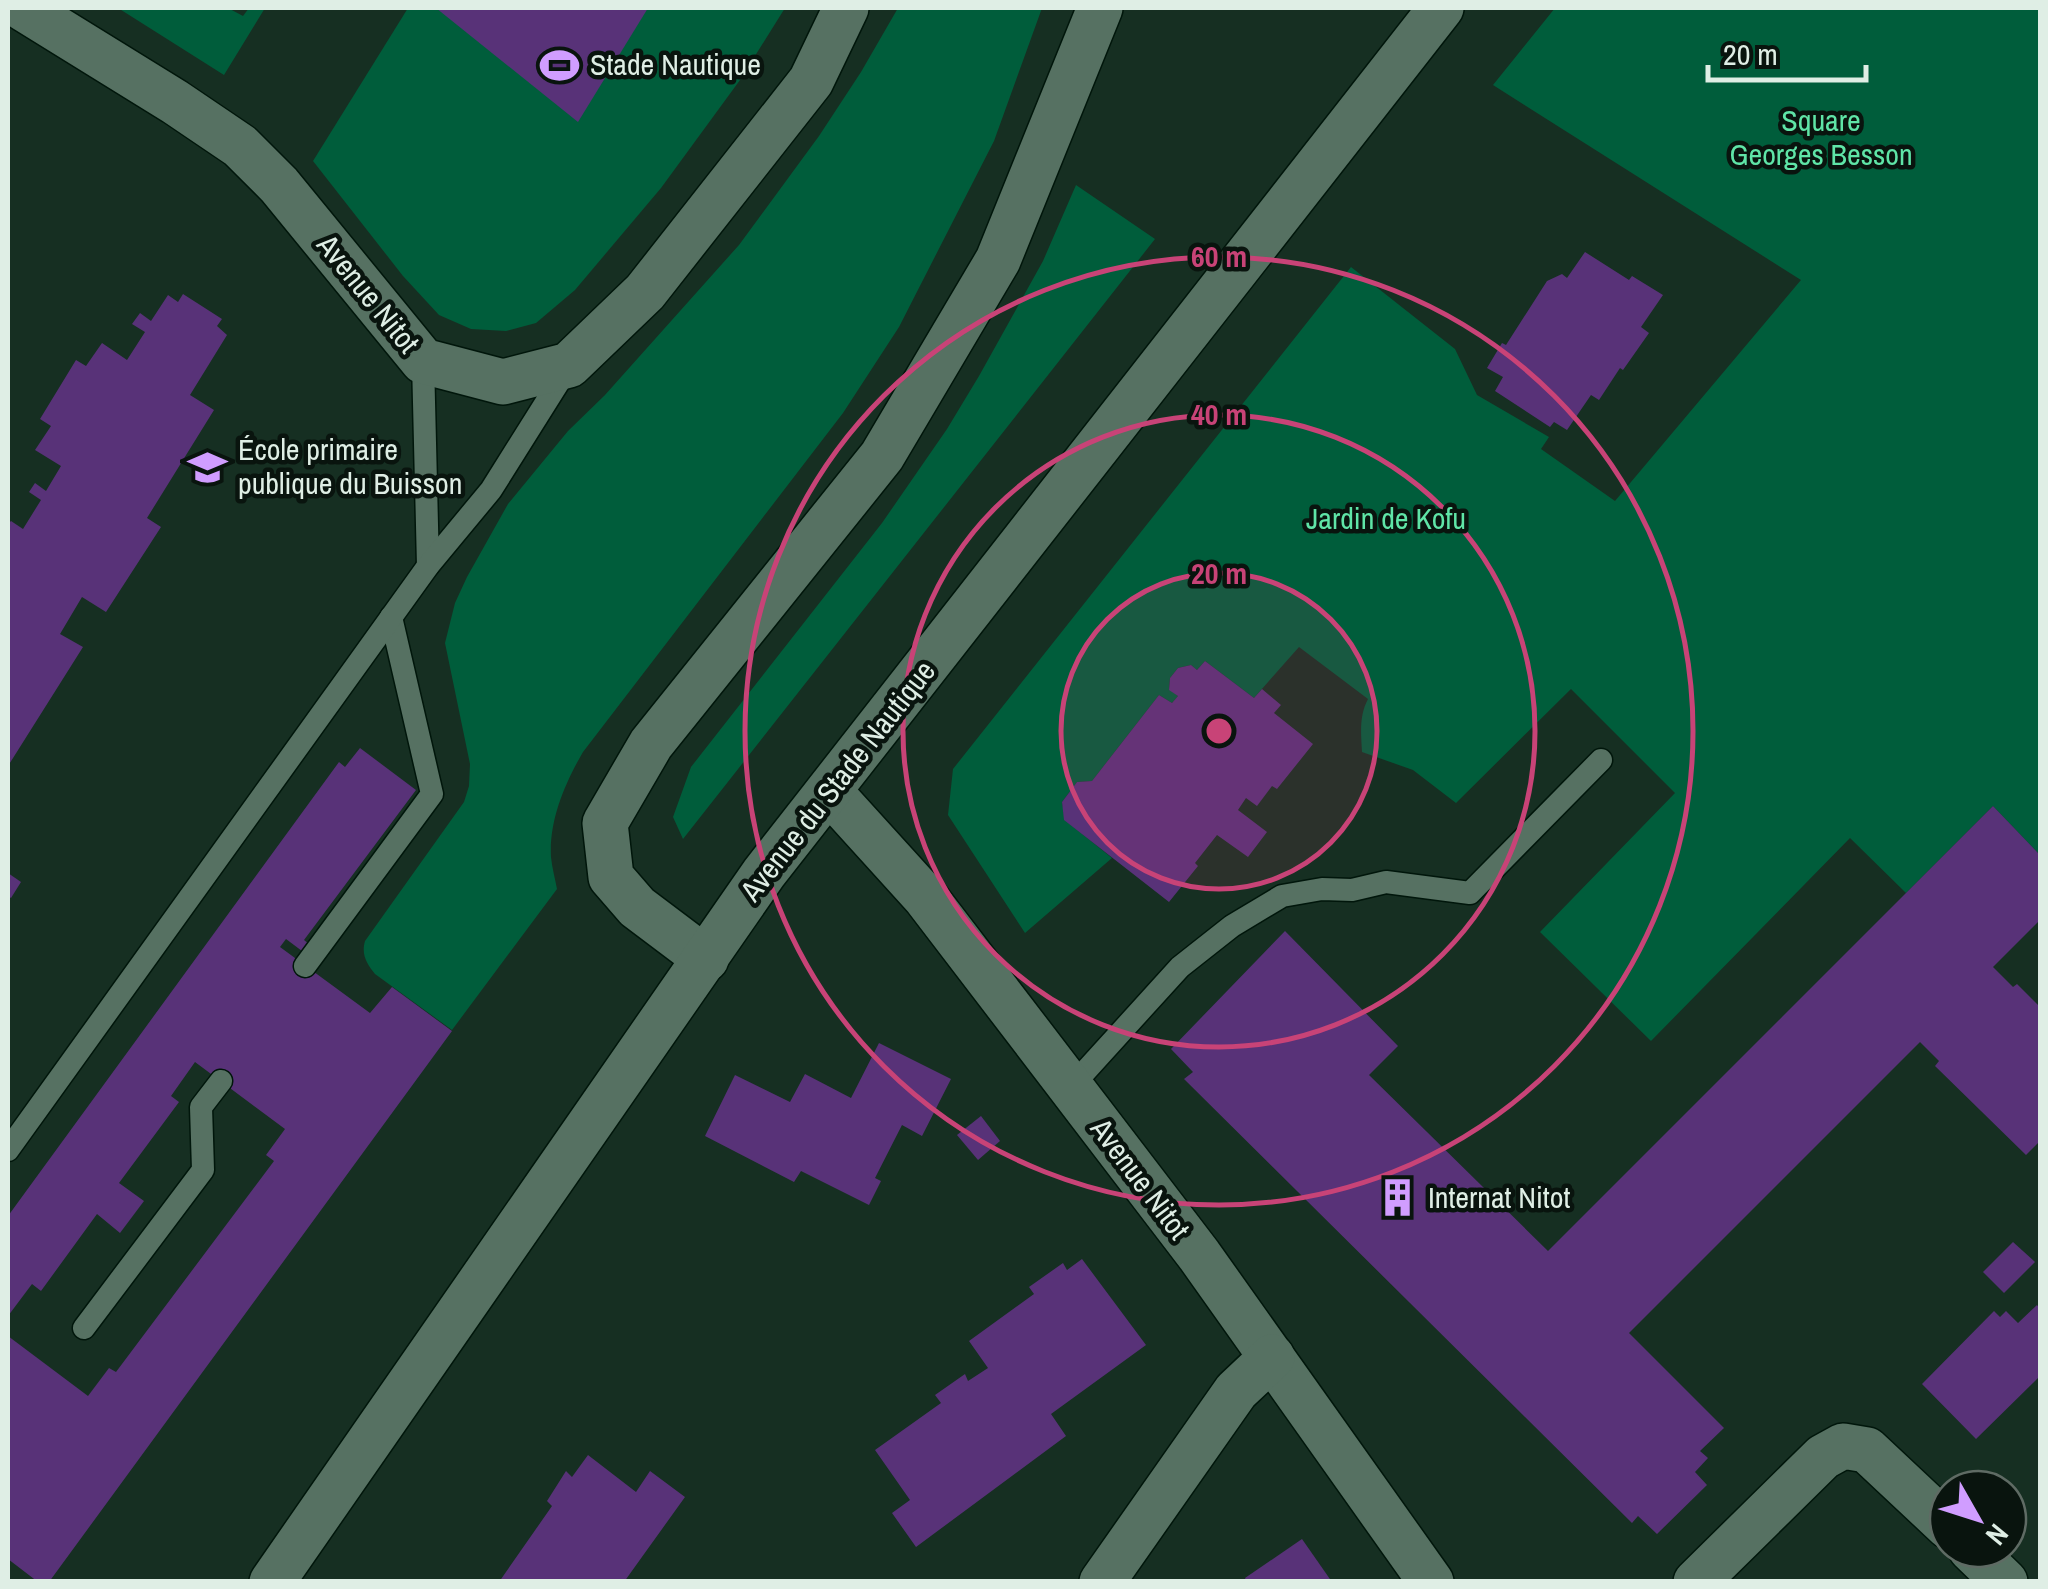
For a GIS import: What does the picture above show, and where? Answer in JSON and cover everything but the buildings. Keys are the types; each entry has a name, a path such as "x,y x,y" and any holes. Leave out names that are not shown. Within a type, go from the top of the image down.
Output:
{"street":[{"name":"Avenue Nitot","path":"23,8 240,146 279,185 423,360 504,382 570,365 646,292 810,81 846,8"},
{"path":"706,959 636,906 611,877 605,822 651,744 882,456 998,260 1100,8"},
{"name":"Avenue du Stade Nautique","path":"272,1582 764,873 1441,8"},
{"name":"Avenue Nitot","path":"829,791 926,898 1199,1255 1431,1582"},
{"path":"1102,1582 1236,1392 1272,1357"},
{"path":"1696,1582 1823,1458 1842,1446 1867,1450 1928,1507"}],"lane":[{"path":"423,360 428,566"},
{"path":"8,1150 428,566 492,490 570,365"},
{"path":"305,966 432,794 391,617"},
{"path":"1070,1087 1180,967 1232,926 1282,896 1322,889 1352,890 1386,882 1470,893 1601,760"},
{"path":"84,1328 203,1170 201,1107 221,1081"}],"green space":[{"path":"118,8 228,8 243,16 249,8 265,8 224,75"},
{"path":"408,8 785,8 740,80 661,188 575,290 536,323 506,331 471,329 439,315 403,276 313,161"},
{"path":"898,8 1042,8 994,141 899,327 843,413 583,752 564,789 553,829 551,857 557,889 452,1030 375,974 364,951 365,941 464,802 469,786 470,764 445,643 455,603 508,504 568,431 739,245 819,136"},
{"path":"1555,8 2040,8 2040,855 1993,806 1906,893 1850,838 1651,1041 1540,932 1675,793 1571,689 1456,803 1413,770 1362,752 1362,718 1368,699 1299,647 1254,698 1205,661 1197,670 1191,665 1178,668 1170,678 1169,689 1178,696 1172,703 1159,695 1092,781 1077,782 1062,802 1065,820 1112,858 1025,933 948,815 953,769 1351,267 1455,349 1477,395 1549,437 1541,449 1615,501 1801,280 1493,85"},
{"path":"1076,185 1155,239 683,839 673,817 691,767 882,523 947,429 1043,261"}],"place":[{"name":"Stade Nautique","path":"560,65"},
{"name":"École primaire publique du Buisson","path":"208,467"},
{"name":"Internat Nitot","path":"1398,1198"}],"park label":[{"name":"Square Georges Besson","path":"1821,138"},
{"name":"Jardin de Kofu","path":"1386,519"}]}
